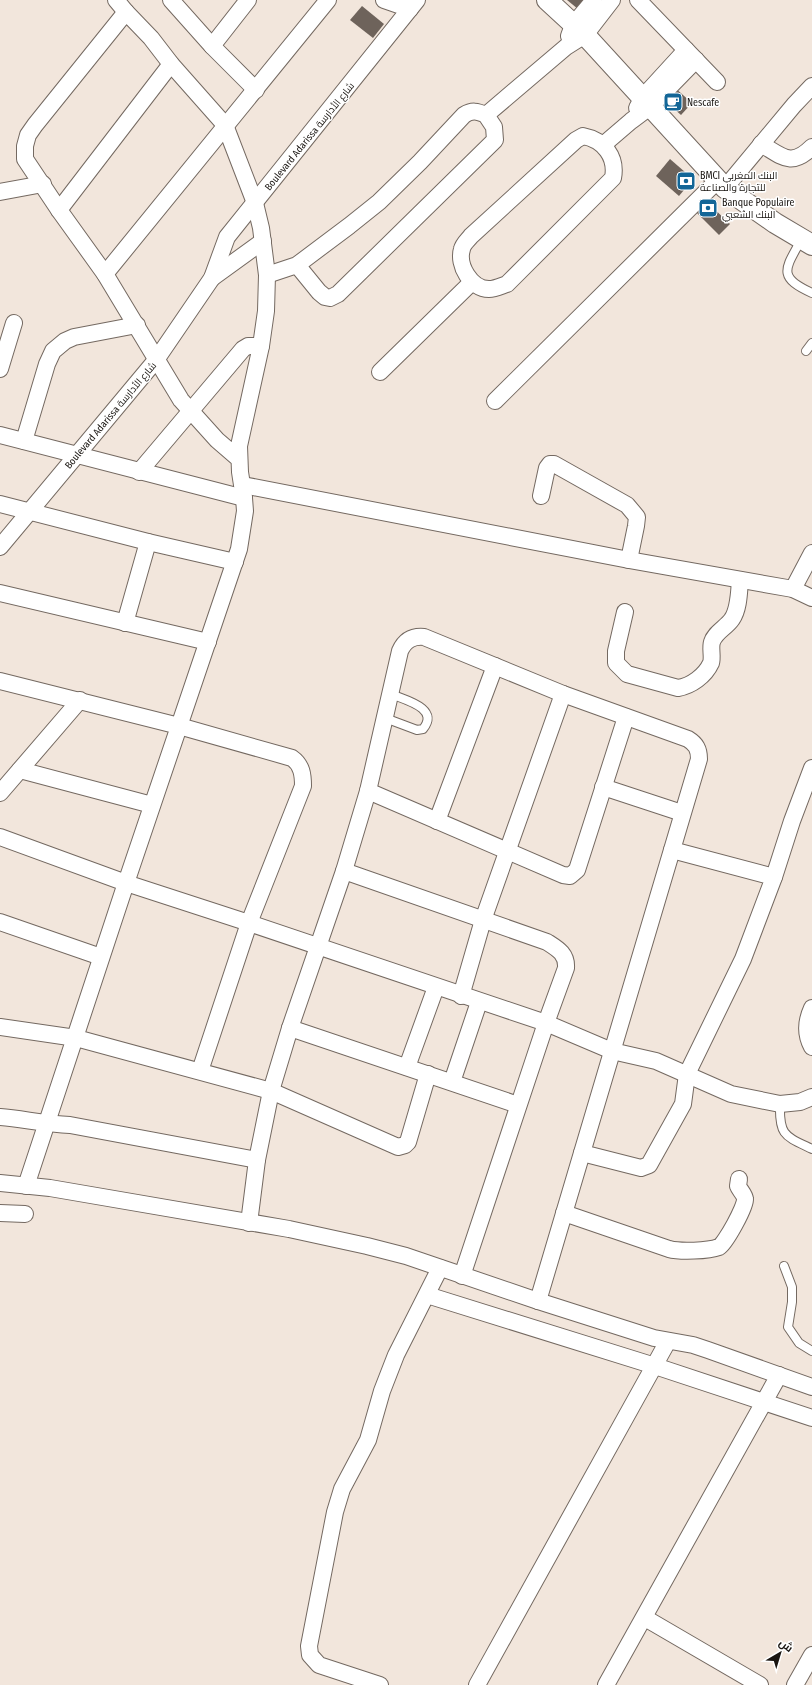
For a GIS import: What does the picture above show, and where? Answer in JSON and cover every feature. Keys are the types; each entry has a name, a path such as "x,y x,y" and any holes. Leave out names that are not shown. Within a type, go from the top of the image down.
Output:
{"street":[{"path":"171,0 212,46 256,90"},
{"path":"212,46 248,0"},
{"path":"106,274 225,125 256,90 328,0"},
{"path":"384,0 414,4"},
{"path":"547,0 579,30 722,184 775,223 807,242"},
{"path":"579,30 594,0"},
{"path":"486,115 566,47 579,30 612,0"},
{"path":"638,0 717,82"},
{"name":"Boulevard Adarissa شارع الأدارسة","path":"0,547 31,512 156,360 212,278 227,237 414,4"},
{"path":"26,1186 76,1038 101,957 235,562 242,537 244,492 239,459 242,432 261,346 266,311 267,276 264,241 255,203 225,125 171,64 151,38 121,6 28,135 24,152 25,159 59,210 106,274 181,400 217,440 239,459"},
{"path":"603,145 631,120 691,55"},
{"path":"59,210 171,64"},
{"path":"495,401 722,184 762,144 812,86"},
{"path":"267,276 297,265 378,202 420,162 464,115 475,111 486,115 494,127 495,140 338,294 330,298 323,295 297,265"},
{"path":"583,136 603,145 613,159 613,178 507,284 488,289 478,286 472,282 465,270 461,258 462,248 471,236 576,140 583,136"},
{"path":"762,144 786,158 796,159 804,155 812,147"},
{"path":"0,192 43,184"},
{"name":"Boulevard Adarissa شارع الأدارسة","path":"212,278 227,269 264,241"},
{"path":"380,372 472,282"},
{"path":"0,369 14,323"},
{"path":"24,441 47,364 53,351 65,341 74,337 137,325"},
{"path":"138,472 243,349 246,346 252,345 261,346"},
{"path":"0,435 138,472 244,492 416,518 629,560 792,589 812,598"},
{"path":"541,496 547,468 550,464 554,464 627,505 637,517 629,560"},
{"path":"0,504 148,542 235,562"},
{"path":"125,623 148,542"},
{"path":"792,589 812,553"},
{"path":"625,612 616,652 616,663 627,674 678,688 686,687 703,674 711,662 712,641 732,620 736,611 740,580"},
{"path":"0,593 208,642"},
{"path":"249,1223 257,1160 271,1091 290,1028 344,872 368,791 400,651 407,641 412,638 424,637 563,694 688,739 696,745 699,754 672,850 538,1301"},
{"path":"437,821 495,666"},
{"path":"0,681 179,726 292,758 301,767 303,786 248,922 200,1071"},
{"path":"461,996 483,920 563,694"},
{"path":"0,793 80,700"},
{"path":"368,791 563,875 573,874 577,870 626,717"},
{"path":"582,1153 641,1168 649,1165 683,1104 687,1074 743,959 774,877 792,821 812,768"},
{"path":"20,770 152,805"},
{"path":"603,788 682,813"},
{"path":"0,837 126,883 248,922 461,996 546,1023 612,1051 656,1062 731,1094 780,1104 800,1102 812,1097"},
{"path":"672,850 774,877"},
{"path":"344,872 547,942 561,951 566,962 566,968 518,1105 462,1276"},
{"path":"0,922 101,957"},
{"path":"407,1067 436,987"},
{"path":"452,1082 479,1002"},
{"path":"812,1008 807,1029 808,1040 812,1047"},
{"path":"0,1027 76,1038 271,1091 398,1147 405,1145 408,1142 428,1074"},
{"path":"290,1028 518,1105"},
{"path":"0,1117 26,1119 47,1124 70,1125 257,1160"},
{"path":"564,1213 679,1252 720,1247 726,1239 744,1205 745,1198 738,1186 739,1179"},
{"path":"0,1183 50,1188 289,1229 406,1256 538,1301 668,1341 693,1346 812,1387"},
{"path":"0,1213 25,1214"},
{"path":"380,1685 319,1665 310,1655 309,1646 338,1500 347,1478 368,1440 391,1367 440,1268"},
{"path":"427,1295 655,1366 812,1418"},
{"path":"477,1685 668,1341"},
{"path":"606,1685 779,1375"},
{"path":"644,1618 760,1685"},
{"path":"795,1685 812,1655"}],"lane":[{"path":"807,242 786,267 787,276 792,282 812,293"},
{"path":"806,351 812,343"},
{"path":"385,718 417,730 426,726 427,719 422,707 391,694"},
{"path":"780,1104 780,1122 782,1130 790,1138 812,1149"},
{"path":"784,1266 792,1287 792,1302 788,1326 799,1344 812,1351"}],"building":[{"path":"567,0 586,0 578,9"},
{"path":"362,6 384,24 373,38 350,20"},
{"path":"674,87 692,103 681,115 663,99"},
{"path":"670,159 693,179 679,196 656,176"},
{"path":"705,200 730,224 719,235 694,210"}],"place":[{"name":"Nescafe","path":"673,102"},
{"name":"BMCI البنك المغربي للتجارة والصناعة","path":"686,181"},
{"name":"Banque Populaire البنك الشعبي","path":"708,208"}]}
